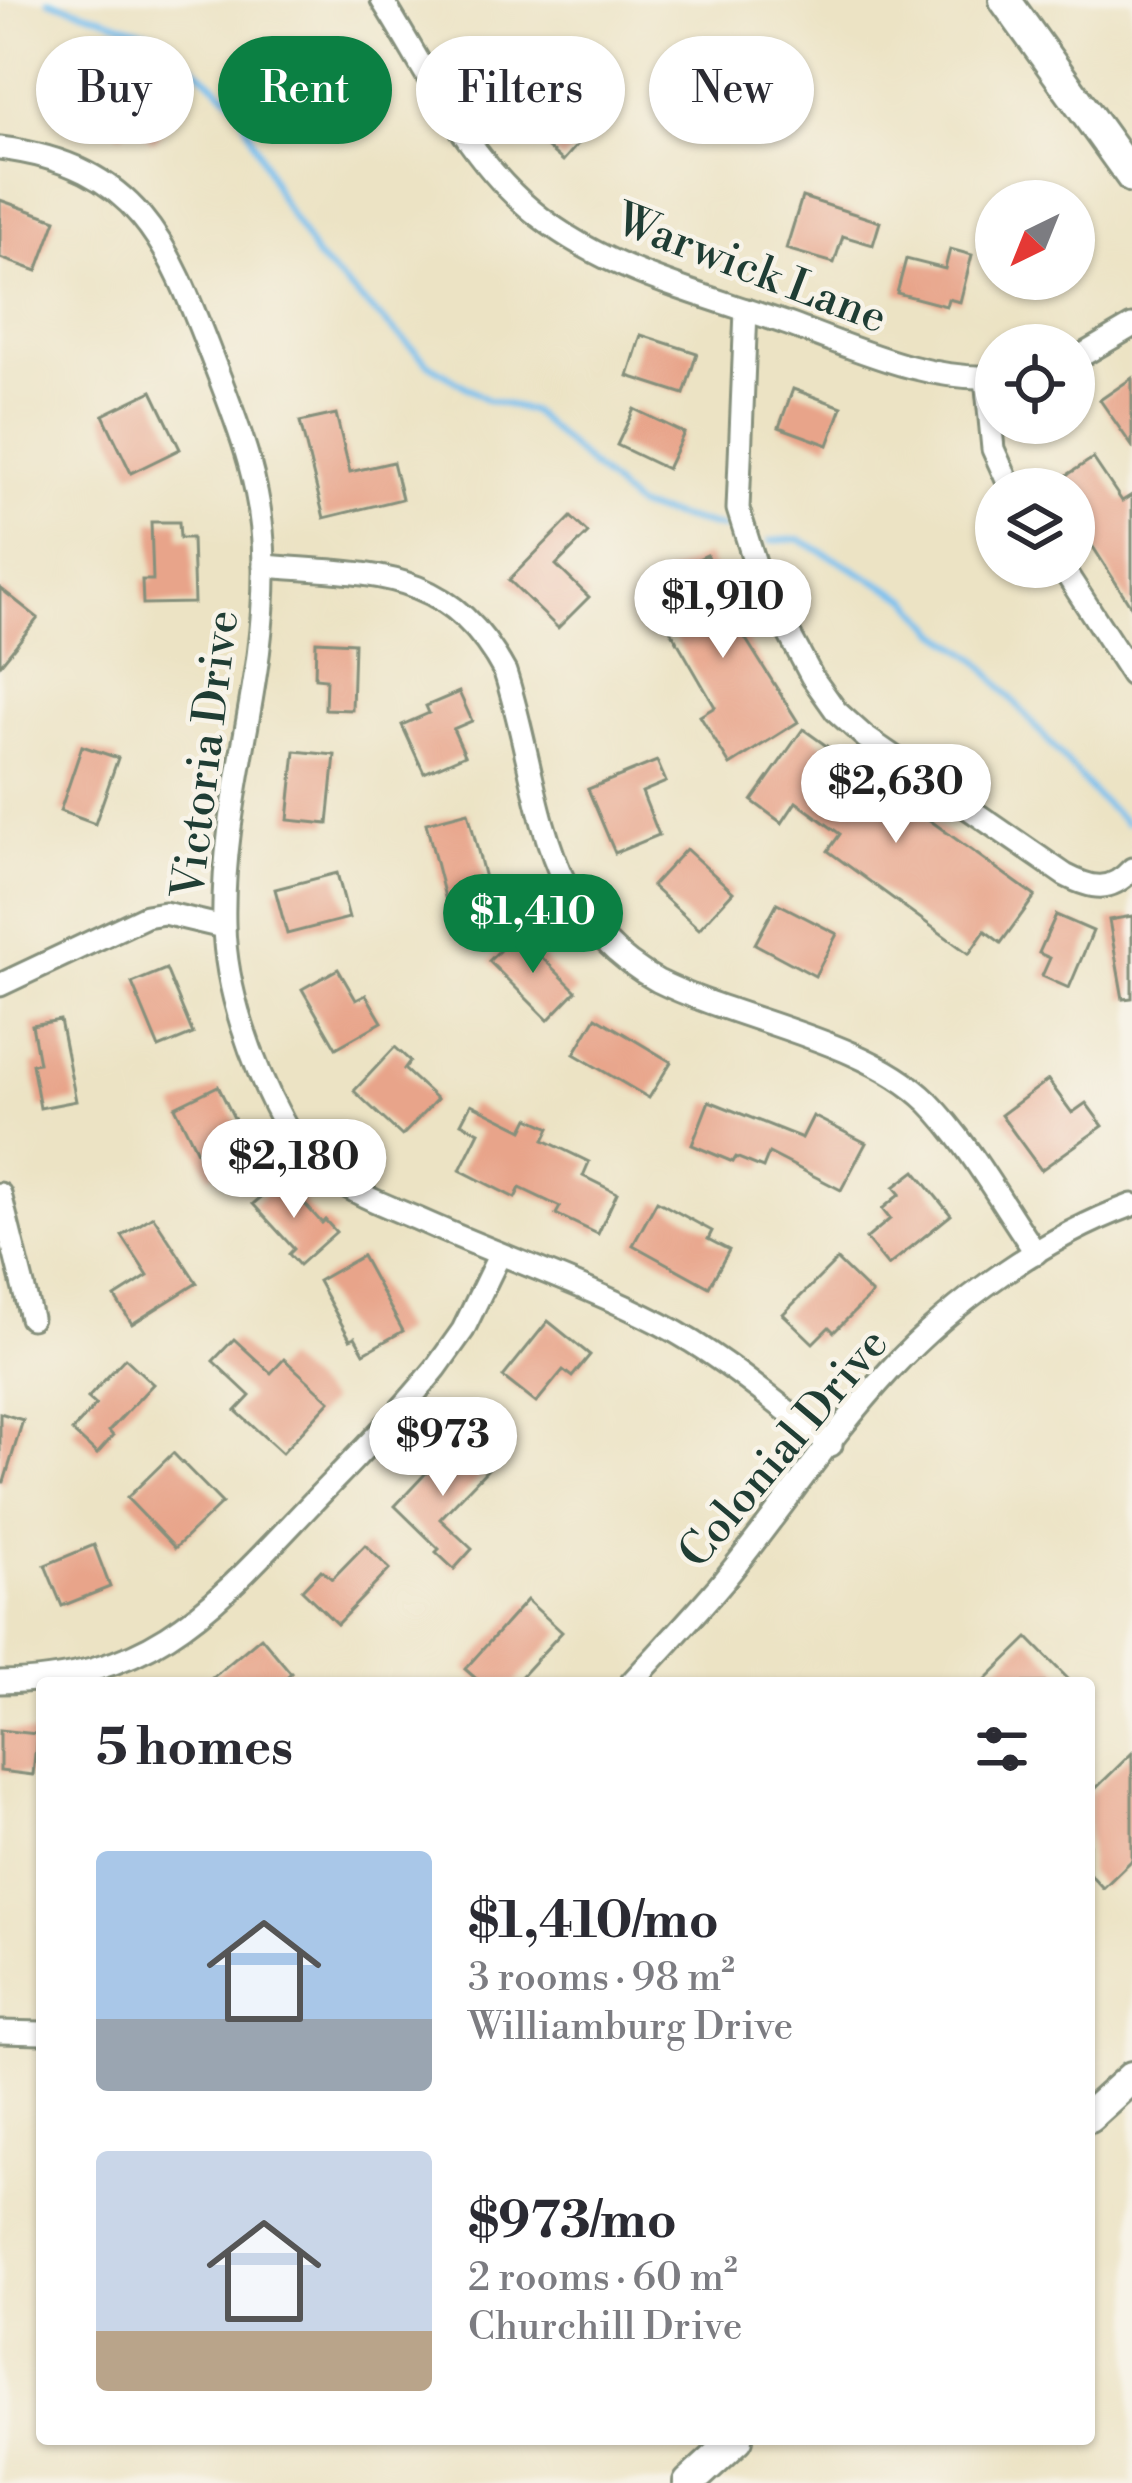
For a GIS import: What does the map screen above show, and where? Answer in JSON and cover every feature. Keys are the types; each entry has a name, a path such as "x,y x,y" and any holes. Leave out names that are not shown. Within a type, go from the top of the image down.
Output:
{"main road":[{"path":"1005,0 1132,176"},
{"path":"1095,2111 1132,2077"},
{"path":"689,2483 730,2445"}],"street":[{"name":"Warwick Lane","path":"382,0 467,137 524,204 548,224 607,258 746,310 926,372 975,376"},
{"name":"Victoria Drive","path":"0,148 52,158 98,180 135,208 166,247 249,452 260,506 264,566 256,667 231,820 224,927 244,1028 284,1123 303,1151 351,1190 678,1334 831,1445"},
{"path":"746,310 738,509 760,579 824,695 865,737 1065,874 1099,888 1112,886 1132,869"},
{"path":"1095,348 1132,326"},
{"path":"264,566 401,580 425,588 465,617 505,672 544,836 554,865 588,922 632,967 658,981 867,1061 910,1087 942,1118 1036,1253"},
{"path":"1076,588 1132,675"},
{"path":"0,985 146,916 164,913 224,927"},
{"path":"0,1194 31,1318"},
{"name":"Colonial Drive","path":"636,1677 722,1582 910,1350 1036,1253 1132,1205"},
{"path":"70,1677 162,1642 217,1600 436,1368 463,1330 499,1256"},
{"path":"0,1682 36,1680"},
{"path":"0,2032 36,2033"}],"building":[{"path":"543,144 578,144 563,161"},
{"path":"802,197 880,222 873,245 843,236 834,263 786,249"},
{"path":"0,200 56,220 37,271 0,258"},
{"path":"950,249 972,255 960,302 948,299 946,306 897,293 906,259 945,269"},
{"path":"641,335 697,353 684,394 628,376"},
{"path":"1132,378 1132,446 1100,400"},
{"path":"793,389 842,407 828,445 779,427"},
{"path":"152,391 180,449 131,473 103,415"},
{"path":"634,409 684,433 667,469 617,445"},
{"path":"336,414 350,472 393,462 402,499 324,518 300,422"},
{"path":"1093,458 1122,501 1132,495 1132,608 1095,550 1095,468 1078,468"},
{"path":"571,517 588,533 556,565 589,597 558,628 509,580"},
{"path":"151,522 179,522 180,538 192,538 194,603 143,604 142,580 153,580"},
{"path":"707,555 735,612 749,628 742,633 798,722 730,765 700,716 715,707 671,631 676,628 653,580"},
{"path":"0,588 38,618 0,665"},
{"path":"316,641 354,643 352,710 325,709 326,679 315,678"},
{"path":"459,692 472,721 453,729 465,755 424,773 402,725 429,713 426,706"},
{"path":"803,729 1035,896 1001,943 985,931 969,954 828,851 840,834 796,802 782,823 752,801"},
{"path":"82,746 118,758 95,824 60,811"},
{"path":"295,751 335,755 328,824 288,820"},
{"path":"657,761 666,782 642,792 659,835 615,853 588,789"},
{"path":"468,812 490,898 448,909 426,823"},
{"path":"686,849 733,892 699,929 652,886"},
{"path":"337,873 349,918 287,934 275,889"},
{"path":"777,903 837,934 815,976 755,944"},
{"path":"1056,915 1093,931 1069,988 1042,976 1050,958 1039,953"},
{"path":"1132,916 1132,998 1123,999 1109,920"},
{"path":"517,933 576,991 548,1020 489,961"},
{"path":"166,969 193,1034 159,1048 132,983"},
{"path":"338,969 356,1000 366,995 382,1022 336,1048 302,989"},
{"path":"596,1017 671,1062 649,1098 574,1054"},
{"path":"60,1020 76,1101 40,1108 32,1064 39,1063 32,1025"},
{"path":"395,1047 410,1061 404,1069 437,1099 402,1136 354,1091"},
{"path":"1048,1080 1072,1113 1086,1103 1103,1126 1041,1170 1001,1115"},
{"path":"218,1086 252,1154 209,1176 175,1107"},
{"path":"709,1101 802,1138 813,1116 866,1143 841,1190 769,1153 763,1168 736,1157 733,1162 692,1145"},
{"path":"471,1104 523,1130 529,1118 550,1128 544,1140 589,1162 583,1176 617,1193 598,1234 556,1214 560,1207 520,1188 515,1198 460,1170 479,1132 461,1123"},
{"path":"915,1171 951,1215 888,1266 866,1239 890,1219 882,1209 900,1194 894,1187"},
{"path":"282,1179 336,1232 299,1265 289,1254 294,1249 253,1204"},
{"path":"657,1201 712,1231 708,1239 729,1250 709,1287 633,1245"},
{"path":"153,1216 197,1283 132,1324 115,1297 148,1276 122,1236"},
{"path":"362,1256 403,1331 364,1353 355,1337 350,1339 318,1281"},
{"path":"837,1260 872,1294 834,1332 829,1327 813,1343 783,1314"},
{"path":"548,1321 590,1355 572,1377 563,1370 536,1403 503,1377"},
{"path":"234,1339 271,1373 284,1359 330,1401 282,1453 236,1411 250,1396 213,1361"},
{"path":"125,1358 153,1384 109,1431 113,1436 97,1454 72,1431 96,1405 88,1398"},
{"path":"0,1413 23,1420 4,1482 0,1482"},
{"path":"458,1439 489,1468 440,1519 472,1549 454,1569 395,1506"},
{"path":"173,1453 222,1503 175,1548 127,1498"},
{"path":"94,1545 110,1587 62,1606 45,1565"},
{"path":"365,1545 390,1569 337,1624 302,1590 321,1570 332,1579"},
{"path":"527,1600 562,1632 521,1677 474,1677 465,1669"},
{"path":"261,1637 291,1673 287,1677 213,1677"},
{"path":"1028,1638 1066,1677 988,1677"},
{"path":"0,1730 36,1734 33,1775 0,1771"},
{"path":"1132,1753 1132,1860 1103,1888 1095,1879 1095,1789"}],"waterway":[{"path":"49,0 159,36 237,104 279,196 317,258 429,364 487,400 531,411 636,507 723,528"},
{"path":"770,541 799,539 910,600 938,632 978,660 1096,796 1126,823"}]}
